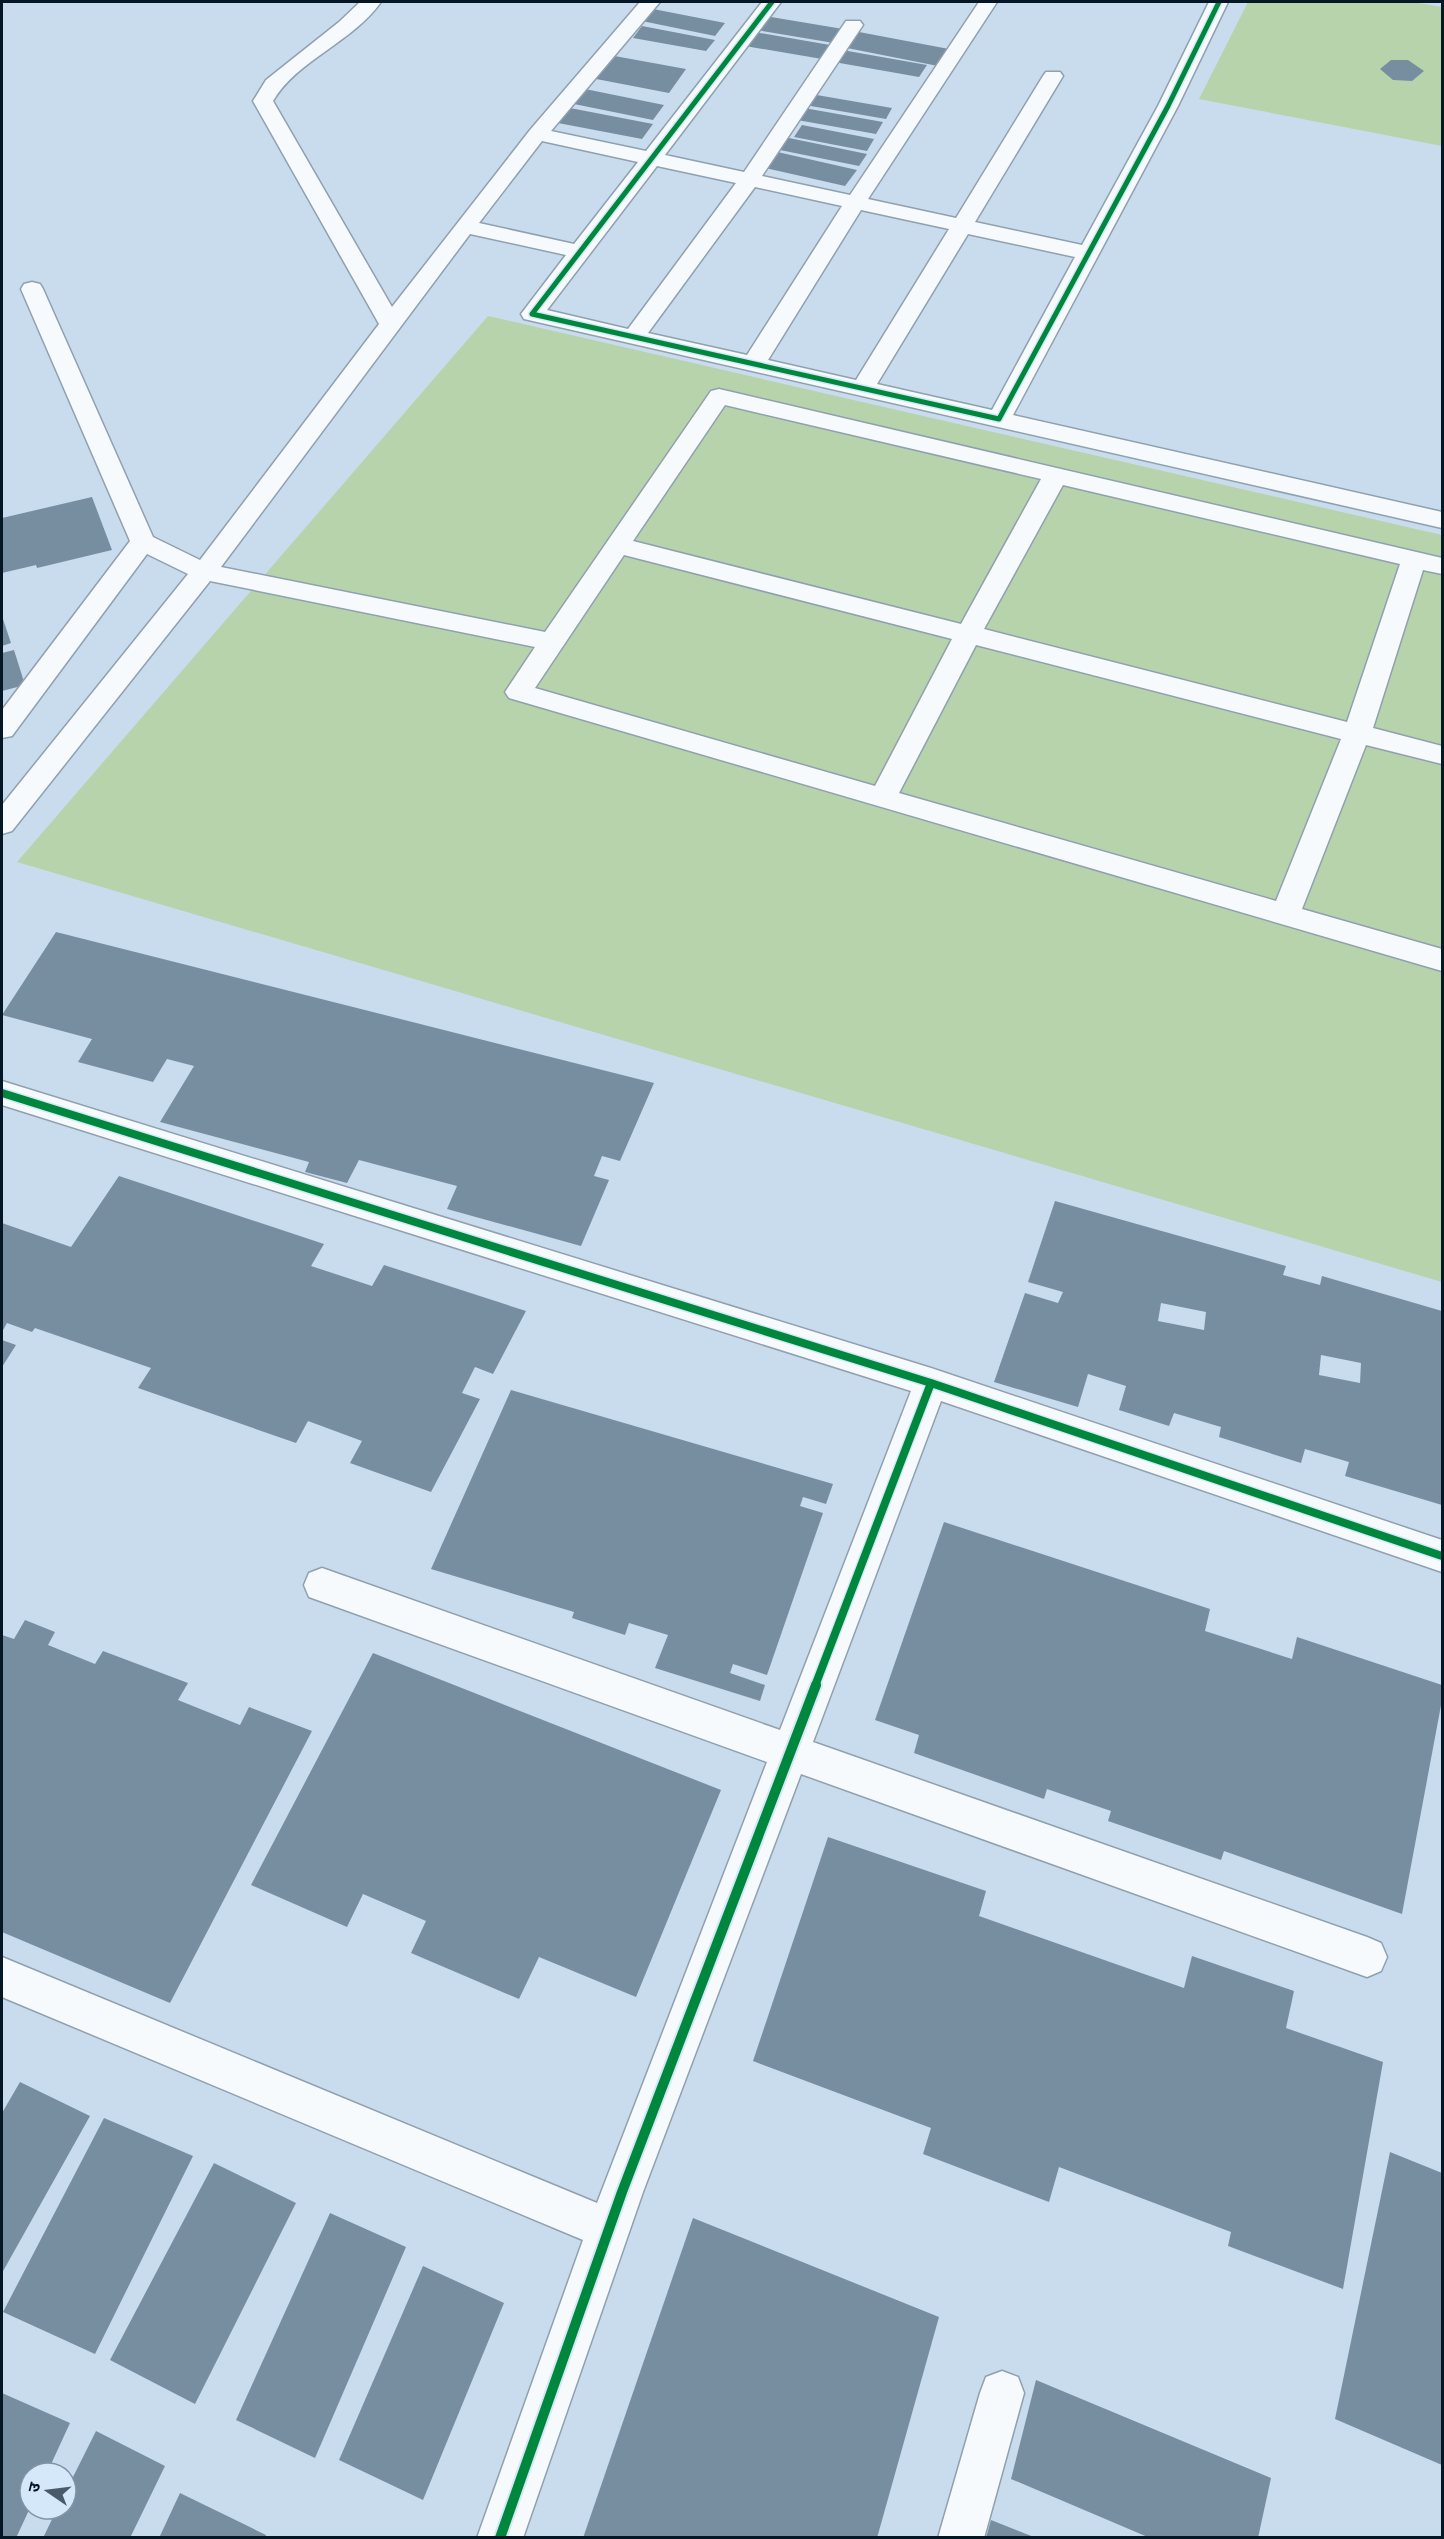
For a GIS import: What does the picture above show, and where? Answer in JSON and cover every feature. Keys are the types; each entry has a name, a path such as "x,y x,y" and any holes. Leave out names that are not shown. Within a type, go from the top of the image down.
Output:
{"street":[{"path":"371,2 346,26 273,84 263,101 274,124 390,324"},
{"path":"2,824 204,572 390,324 537,134 650,2"},
{"path":"772,2 532,314 1443,520"},
{"path":"754,363 855,203 988,2"},
{"path":"999,419 1168,106 1214,2"},
{"path":"634,336 749,180 853,25"},
{"path":"863,388 1053,76"},
{"path":"537,134 1089,253"},
{"path":"465,226 580,252"},
{"path":"32,289 143,542 204,572 552,642"},
{"path":"1443,566 719,396 518,692 1443,960"},
{"path":"883,797 968,634 1056,475"},
{"path":"2,729 143,542"},
{"path":"618,545 1443,755"},
{"path":"1285,914 1357,734 1414,559"},
{"path":"2,1092 932,1383 1443,1556"},
{"path":"500,2538 608,2229 932,1383"},
{"path":"322,1585 1367,1958"},
{"path":"2,1977 608,2229"},
{"path":"962,2538 1002,2393"}],"green space":[{"path":"1248,2 1413,2 1442,7 1442,146 1199,99"},
{"path":"488,316 1442,535 1442,1282 17,862"}],"building":[{"path":"653,9 725,23 715,36 642,21"},
{"path":"765,16 843,29 834,43 756,30"},
{"path":"642,26 715,40 706,51 633,38"},
{"path":"754,32 830,45 822,59 745,46"},
{"path":"859,32 949,49 938,66 847,48"},
{"path":"842,50 927,65 919,77 834,62"},
{"path":"609,55 686,69 669,93 591,78"},
{"path":"1391,60 1408,60 1424,71 1412,81 1393,80 1380,69"},
{"path":"585,89 664,105 653,120 574,104"},
{"path":"811,94 892,108 886,119 805,105"},
{"path":"570,108 653,124 642,139 558,123"},
{"path":"804,108 883,122 876,134 797,120"},
{"path":"802,125 874,139 867,151 794,137"},
{"path":"784,137 867,154 859,166 775,149"},
{"path":"773,151 857,170 845,186 761,167"},
{"path":"92,497 112,550 37,568 36,565 2,573 2,518"},
{"path":"2,616 11,643 2,646"},
{"path":"14,650 25,685 2,691 2,653"},
{"path":"56,932 654,1083 620,1161 602,1156 594,1176 609,1180 581,1246 447,1209 457,1186 359,1160 347,1183 305,1172 309,1162 160,1122 194,1066 167,1059 153,1082 78,1062 92,1039 2,1015"},
{"path":"119,1176 324,1244 311,1266 372,1286 384,1265 526,1311 493,1374 475,1367 462,1393 480,1399 431,1492 350,1463 362,1441 308,1421 296,1443 138,1388 151,1368 35,1328 32,1332 7,1323 2,1332 2,1223 71,1247"},
{"path":"1055,1201 1286,1266 1283,1275 1320,1285 1322,1276 1442,1311 1442,1505 1345,1476 1349,1462 1305,1449 1301,1463 1219,1437 1221,1427 1174,1413 1169,1426 1119,1410 1126,1386 1088,1374 1078,1407 994,1382 1025,1293 1058,1303 1063,1292 1028,1282","holes":["1161,1303 1206,1312 1204,1330 1158,1321","1321,1355 1361,1363 1360,1383 1319,1375"]},
{"path":"2,1340 16,1345 2,1367"},
{"path":"511,1390 833,1484 826,1504 803,1497 800,1506 823,1513 767,1675 733,1664 730,1673 765,1685 760,1701 655,1668 668,1635 629,1623 625,1635 572,1618 574,1612 431,1569"},
{"path":"944,1522 1210,1609 1205,1631 1292,1659 1297,1637 1442,1685 1442,1700 1402,1914 1224,1851 1221,1860 1108,1821 1111,1811 1047,1789 1044,1799 914,1753 919,1735 875,1720"},
{"path":"25,1620 55,1632 48,1645 95,1664 103,1651 188,1683 178,1700 240,1725 249,1707 312,1731 170,2003 2,1932 2,1635 14,1639"},
{"path":"373,1653 721,1790 636,1997 539,1957 519,1999 411,1953 426,1921 363,1894 347,1927 251,1885"},
{"path":"828,1837 986,1891 979,1916 1184,1988 1192,1956 1294,1991 1286,2028 1383,2062 1343,2289 1228,2246 1231,2232 1059,2167 1049,2202 923,2154 931,2128 753,2061"},
{"path":"20,2082 90,2116 2,2273 2,2113"},
{"path":"104,2118 193,2156 95,2354 3,2312"},
{"path":"1390,2152 1442,2173 1442,2465 1335,2419"},
{"path":"214,2163 296,2203 195,2404 110,2360"},
{"path":"330,2213 406,2247 315,2458 236,2420"},
{"path":"693,2218 939,2317 877,2538 583,2538"},
{"path":"423,2266 504,2303 423,2500 339,2460"},
{"path":"1036,2380 1271,2478 1258,2538 1150,2538 1011,2479"},
{"path":"2,2393 70,2423 53,2461 18,2461 18,2521 24,2521 16,2538 2,2538"},
{"path":"96,2431 165,2466 130,2538 43,2538 51,2521 78,2521 78,2467"},
{"path":"180,2493 266,2535 265,2538 159,2538"},
{"path":"991,2520 1034,2537 1034,2538 986,2538"}],"cycle path":[{"path":"772,2 532,314 999,419 1168,106 1219,2"},
{"path":"2,1093 931,1383 1442,1556"},
{"path":"500,2538 622,2192 931,1383"}]}
